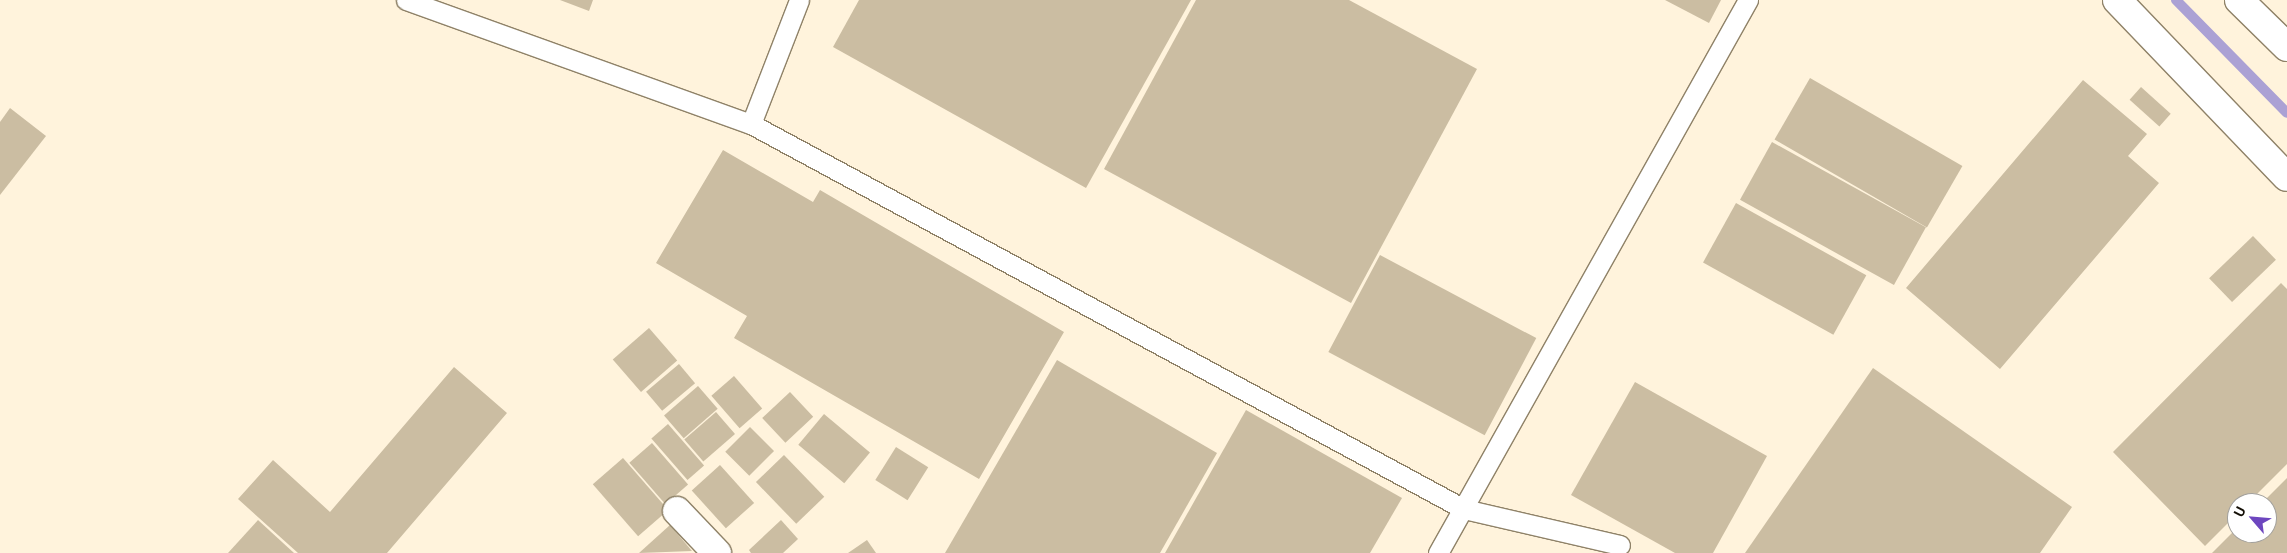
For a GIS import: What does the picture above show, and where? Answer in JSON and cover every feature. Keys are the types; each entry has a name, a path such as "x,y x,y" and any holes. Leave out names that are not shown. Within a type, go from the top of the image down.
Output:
{"street":[{"path":"2117,0 2287,177"},
{"path":"2239,0 2287,47"},
{"path":"677,511 718,553"}],"lane":[{"path":"406,0 751,124 1464,509 1620,545"},
{"path":"751,124 799,0"},
{"path":"1438,553 1748,0"}],"building":[{"path":"560,0 593,0 589,11"},
{"path":"859,0 1191,0 1086,188 833,47"},
{"path":"1196,0 1349,0 1477,69 1351,303 1104,169"},
{"path":"1665,0 1721,0 1709,23"},
{"path":"1810,78 1962,166 1927,227 1774,139"},
{"path":"2083,80 2147,134 2128,156 2159,183 2000,369 1906,288"},
{"path":"2141,87 2171,114 2159,126 2130,100"},
{"path":"10,108 46,136 0,195 0,122"},
{"path":"1772,142 1926,227 1894,285 1740,200"},
{"path":"723,150 813,202 820,190 1064,332 979,479 734,338 747,316 656,263"},
{"path":"1736,203 1866,275 1833,335 1703,262"},
{"path":"2253,236 2276,260 2232,302 2209,278"},
{"path":"1380,255 1536,338 1485,435 1328,352"},
{"path":"2281,283 2287,289 2287,464 2258,493 2227,493 2227,524 2205,546 2113,452"},
{"path":"649,328 677,360 641,392 613,359"},
{"path":"1057,360 1217,453 1160,553 945,553"},
{"path":"679,364 695,383 662,411 646,392"},
{"path":"454,367 507,413 387,553 298,553 238,499 273,460 330,512"},
{"path":"1873,368 2072,507 2040,553 1745,553"},
{"path":"734,376 762,408 740,428 711,396"},
{"path":"1635,382 1767,456 1713,553 1675,553 1571,495"},
{"path":"698,386 718,409 684,438 664,416"},
{"path":"790,392 813,417 785,443 762,418"},
{"path":"1246,410 1402,498 1370,553 1165,553"},
{"path":"716,412 735,434 703,461 684,440"},
{"path":"824,414 870,453 844,483 798,445"},
{"path":"668,424 704,466 687,480 651,438"},
{"path":"750,427 774,451 749,476 725,452"},
{"path":"652,443 688,485 665,504 629,463"},
{"path":"896,447 928,467 908,500 875,480"},
{"path":"784,455 824,497 796,524 756,482"},
{"path":"623,458 668,510 638,536 593,484"},
{"path":"720,465 754,503 726,528 692,490"},
{"path":"2287,478 2287,553 2212,553 2227,538 2227,543 2277,543 2277,493 2272,493"},
{"path":"258,520 294,553 228,553"},
{"path":"781,520 798,539 783,553 751,553 749,550"},
{"path":"670,525 692,551 639,553"},
{"path":"867,540 876,553 848,553"}],"waterway":[{"path":"2176,0 2287,113"}]}
